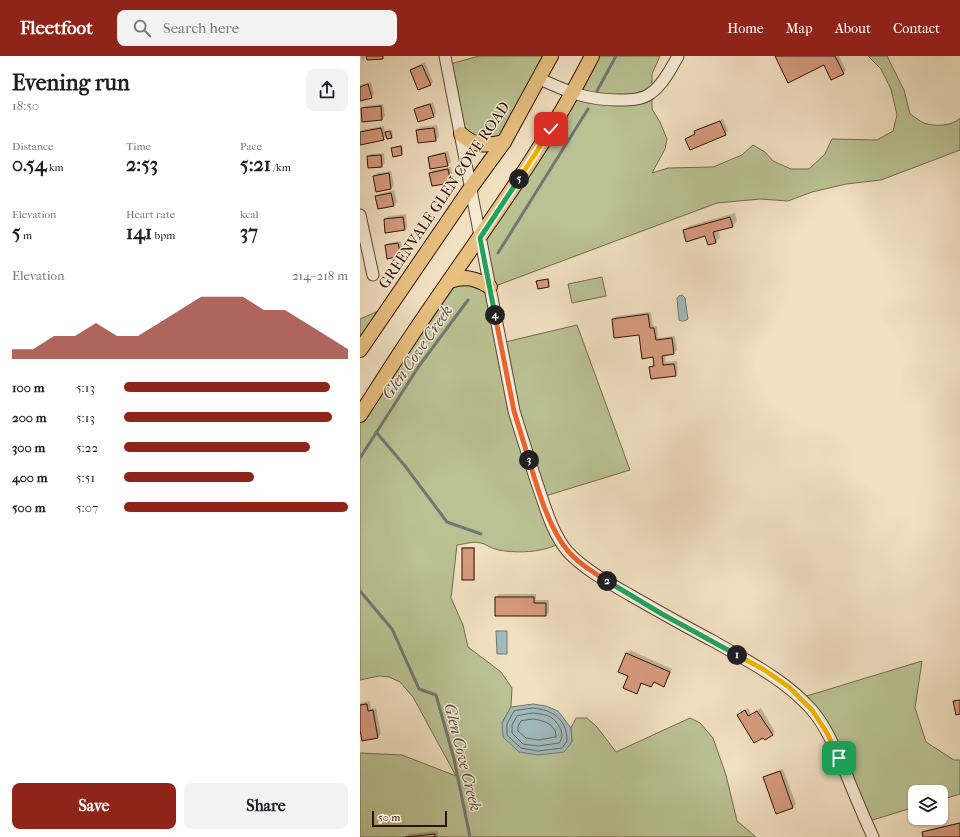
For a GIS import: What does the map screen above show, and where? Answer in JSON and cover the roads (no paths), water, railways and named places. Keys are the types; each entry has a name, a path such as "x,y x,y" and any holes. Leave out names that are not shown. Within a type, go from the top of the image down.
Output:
{"main road":[{"name":"GREENVALE GLEN COVE ROAD","path":"360,350 472,186 504,142 540,79 551,56"},
{"path":"360,415 410,338 480,238 573,94 592,56"},
{"path":"461,134 472,142 478,144 494,144 504,142"},
{"path":"450,281 456,278 470,278 490,287"}],"street":[{"path":"446,56 514,411 550,521 561,542 568,552 582,564 607,581 662,614 763,669 789,687 812,710 827,733 872,837"},
{"path":"540,79 573,94 602,100 631,100 642,98 658,87 678,56"},
{"path":"360,214 373,274"}],"water":[{"path":"682,295 685,298 688,319 685,321 679,320 677,298"},
{"path":"496,631 507,631 507,654 497,654"},
{"path":"533,704 546,706 558,711 571,728 572,742 564,752 538,755 519,752 503,737 502,723 511,707"}],"waterway":[{"name":"Glen Cove Creek","path":"597,91 616,56"},
{"name":"Glen Cove Creek","path":"498,253 588,109"},
{"name":"Glen Cove Creek","path":"360,458 419,366 468,300"},
{"path":"376,432 405,466 447,522 481,534"},
{"name":"Glen Cove Creek","path":"360,591 392,629 419,689 436,695 454,759 470,837"}]}
